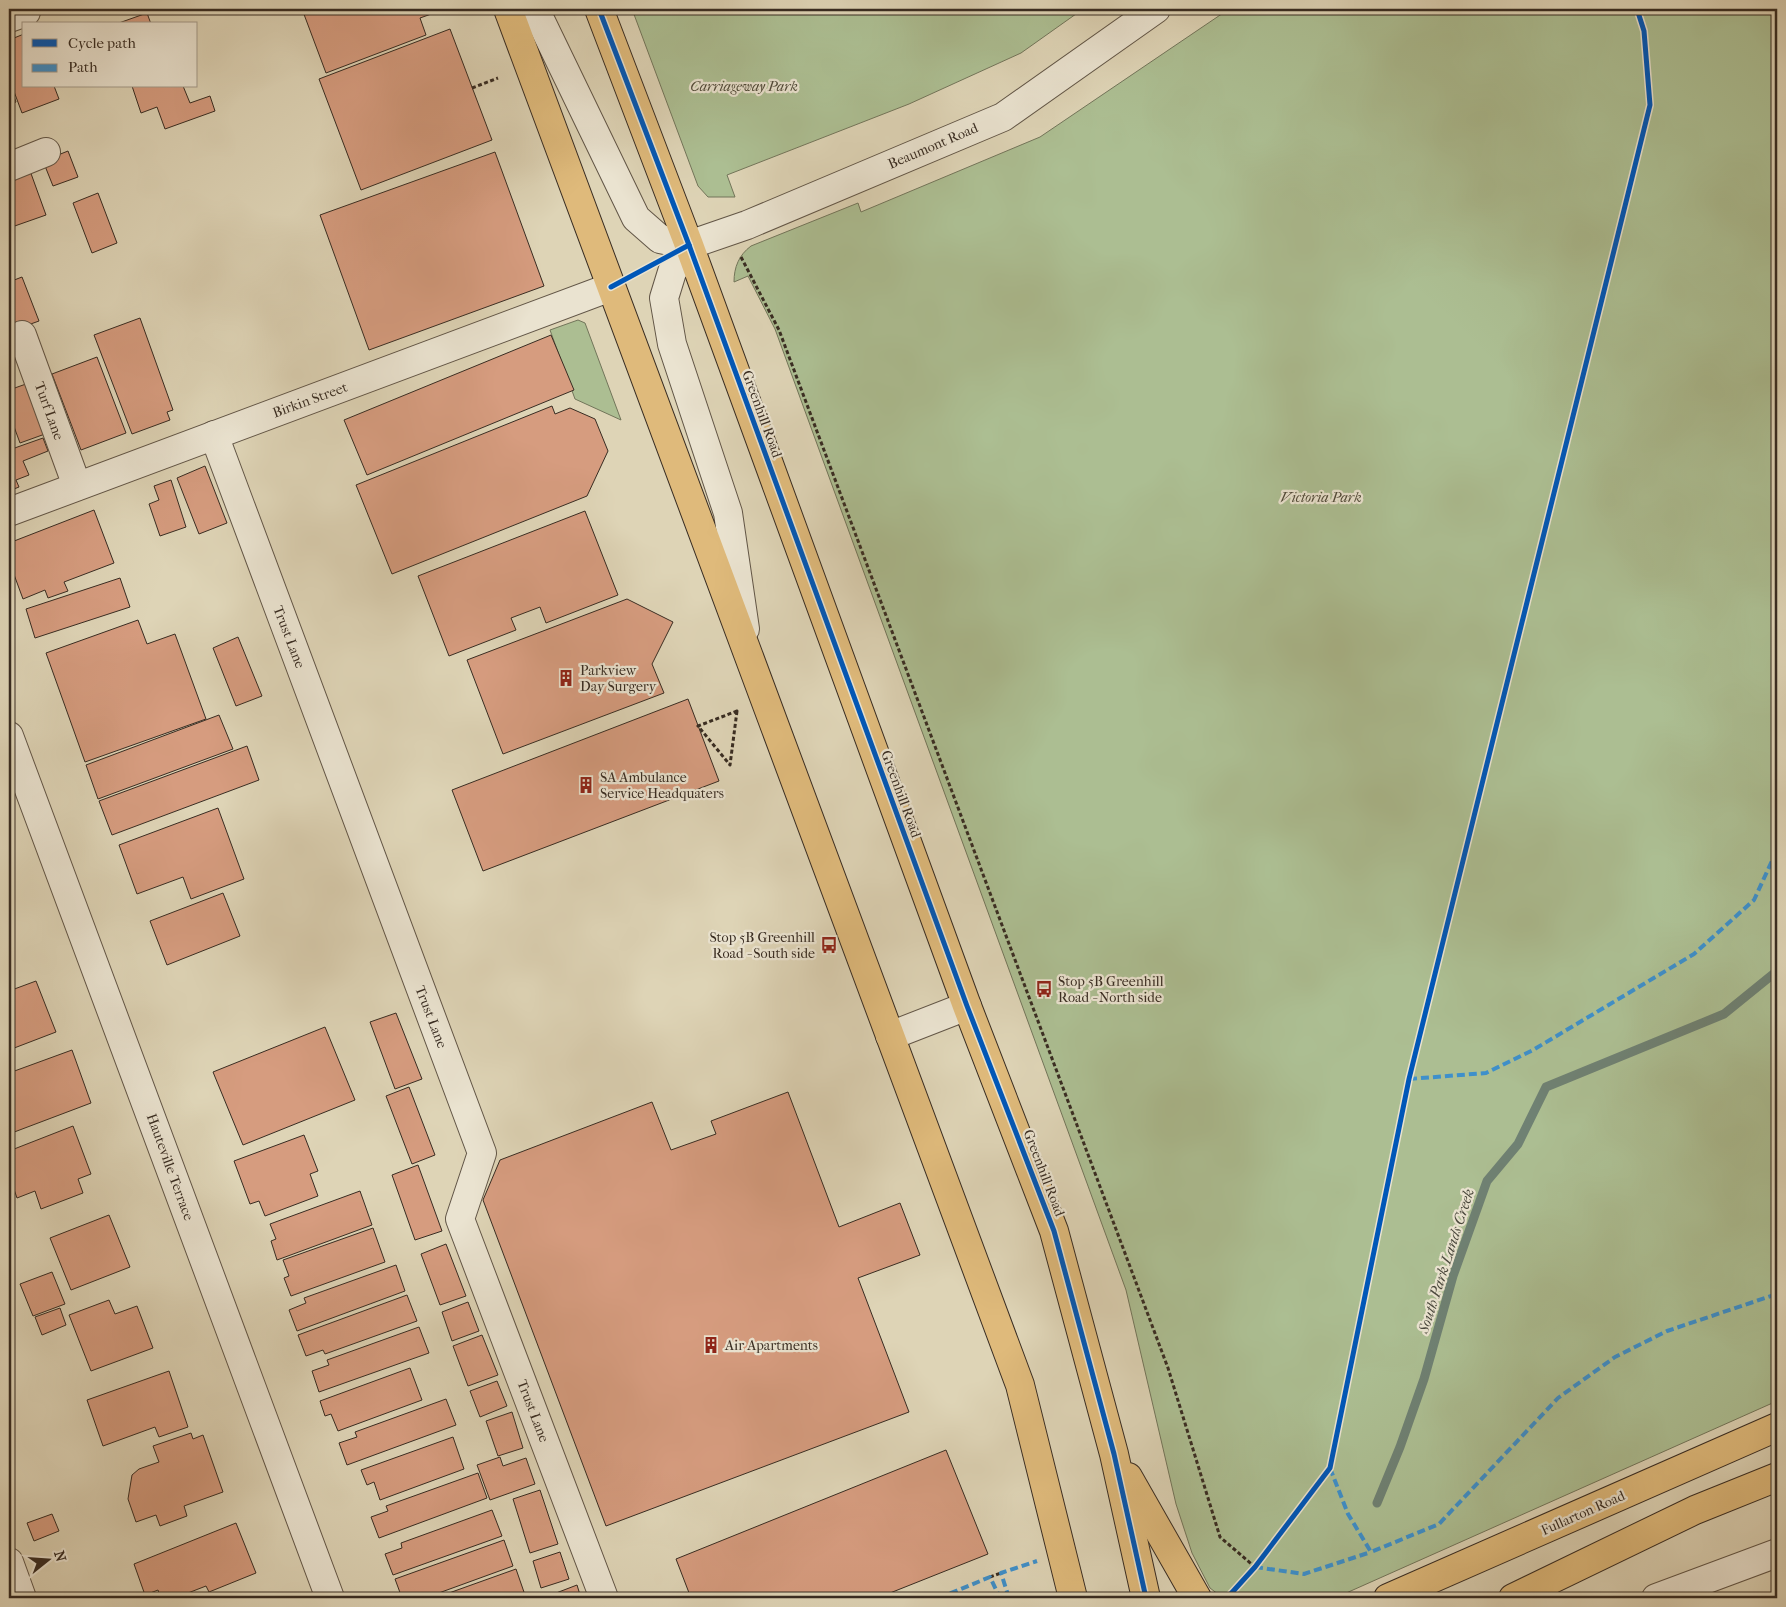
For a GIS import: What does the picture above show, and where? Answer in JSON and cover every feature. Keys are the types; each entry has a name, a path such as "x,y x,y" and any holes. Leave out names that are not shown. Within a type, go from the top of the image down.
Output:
{"highway":[{"path":"508,9 1020,1385 1073,1598"},
{"name":"Greenhill Road","path":"599,9 689,245 967,1006 1054,1231 1114,1454 1146,1598"},
{"name":"Fullarton Road","path":"1388,1598 1777,1427"},
{"path":"1114,1454 1196,1598"},
{"path":"1514,1598 1695,1510 1777,1477"}],"street":[{"path":"535,9 636,218 660,239 689,245 672,272 664,298 672,344 728,513 749,658"},
{"name":"Beaumont Road","path":"689,245 728,232 1003,117 1156,9"},
{"path":"9,167 46,152"},
{"name":"Birkin Street","path":"9,512 611,287"},
{"name":"Turf Lane","path":"22,335 77,486"},
{"name":"Trust Lane","path":"214,436 482,1153 460,1219 604,1598"},
{"name":"Hauteville Terrace","path":"9,736 330,1598"},
{"path":"890,1036 967,1006"},
{"path":"1656,1598 1777,1554"},
{"path":"9,1562 22,1598"}],"path":[{"path":"472,88 498,78"},
{"path":"728,232 779,330 1168,1368 1220,1537 1255,1566"},
{"path":"737,711 730,765 709,739 698,726 737,711"},
{"path":"1250,1573 1261,1559"},
{"path":"990,1577 1001,1573"}],"green space":[{"name":"Carriageway Park","path":"632,9 1083,9 1021,53 909,104 727,175 735,197 708,197 698,186"},
{"name":"Victoria Park","path":"1229,9 1777,9 1777,1401 1335,1598 1223,1598 1210,1588 1192,1553 1176,1504 1126,1290 775,329 748,276 734,282 738,262 743,253 751,246 858,203 861,212 1040,137"},
{"path":"578,320 585,323 621,420 575,399 550,330"}],"building":[{"path":"302,9 435,9 434,13 420,18 426,35 326,73"},
{"path":"147,13 150,22 122,22"},
{"path":"450,29 492,140 361,190 319,79"},
{"path":"22,35 22,88 55,88 59,99 22,113 9,78 9,40"},
{"path":"9,83 16,102 9,105"},
{"path":"133,88 184,88 190,103 210,96 215,111 165,129 157,107 141,113"},
{"path":"68,151 78,177 53,186 43,161"},
{"path":"495,152 544,286 369,350 320,215"},
{"path":"29,168 46,215 9,228 9,175"},
{"path":"98,193 117,243 92,253 73,203"},
{"path":"22,277 39,321 14,330 9,316 9,282"},
{"path":"140,318 173,410 167,412 170,420 132,434 94,335"},
{"path":"551,335 574,390 367,475 344,420"},
{"path":"97,357 126,433 81,450 52,374"},
{"path":"26,384 45,434 20,443 9,413 9,390"},
{"path":"552,406 555,414 570,408 595,419 608,451 587,496 392,574 356,485"},
{"path":"43,438 48,451 23,461 29,475 16,480 19,487 9,491 9,450"},
{"path":"205,466 227,523 199,534 177,478"},
{"path":"171,480 186,527 160,536 149,504 159,500 154,486"},
{"path":"94,510 114,563 64,582 68,591 48,598 45,590 23,599 9,561 9,543"},
{"path":"585,511 618,595 546,623 540,607 511,618 516,630 449,656 418,576"},
{"path":"120,578 130,607 35,638 26,609"},
{"name":"Parkview Day Surgery","path":"627,599 673,622 652,664 664,693 503,754 467,660"},
{"path":"138,620 147,644 175,634 206,719 85,762 46,653"},
{"path":"238,637 262,696 236,706 213,648"},
{"name":"SA Ambulance Service Headquaters","path":"688,699 719,781 483,871 452,790"},
{"path":"219,715 233,749 98,799 86,765"},
{"path":"247,746 259,780 112,835 99,801"},
{"path":"218,808 244,879 191,899 183,877 137,894 119,845"},
{"path":"223,893 240,936 167,965 150,921"},
{"path":"36,981 56,1032 9,1050 9,1004 12,1003 9,991"},
{"path":"396,1013 422,1079 395,1089 370,1022"},
{"path":"325,1027 355,1100 243,1145 213,1072"},
{"path":"72,1050 91,1103 9,1134 9,1073"},
{"path":"409,1087 435,1155 412,1164 386,1096"},
{"name":"Air Apartments","path":"788,1092 839,1227 900,1203 920,1255 858,1278 909,1412 606,1526 483,1200 500,1160 652,1102 671,1150 716,1134 711,1121"},
{"path":"73,1126 91,1174 78,1179 83,1193 41,1209 35,1191 17,1198 9,1175 9,1151"},
{"path":"304,1135 318,1171 310,1174 318,1196 265,1216 259,1201 250,1204 234,1161"},
{"path":"418,1165 442,1231 415,1240 392,1175"},
{"path":"360,1191 372,1225 277,1260 271,1241 276,1239 270,1224"},
{"path":"109,1215 130,1267 71,1290 50,1238"},
{"path":"373,1228 385,1262 291,1296 284,1278 289,1276 283,1260"},
{"path":"446,1244 466,1296 440,1305 421,1254"},
{"path":"396,1265 405,1291 297,1331 289,1310 306,1303 304,1298"},
{"path":"52,1272 65,1304 33,1316 20,1284"},
{"path":"407,1295 417,1321 325,1354 323,1350 306,1356 298,1335"},
{"path":"109,1300 115,1314 137,1306 153,1348 91,1371 69,1315"},
{"path":"468,1302 479,1331 452,1341 442,1312"},
{"path":"60,1308 66,1325 42,1335 35,1317"},
{"path":"419,1327 429,1353 319,1392 312,1371 329,1365 327,1360"},
{"path":"482,1335 498,1375 468,1386 453,1346"},
{"path":"410,1368 422,1400 338,1431 331,1414 325,1416 320,1401"},
{"path":"169,1371 188,1427 159,1437 155,1427 103,1446 87,1400"},
{"path":"497,1381 507,1406 480,1417 470,1391"},
{"path":"446,1399 456,1425 347,1465 339,1443 357,1437 355,1432"},
{"path":"512,1412 523,1448 498,1456 486,1421"},
{"path":"191,1433 193,1439 203,1435 223,1492 184,1506 187,1516 160,1526 156,1515 136,1522 128,1499 132,1475 139,1469 159,1462 153,1446"},
{"path":"453,1437 464,1469 380,1500 374,1482 367,1485 361,1470"},
{"path":"946,1450 988,1554 890,1593 892,1598 691,1598 676,1559"},
{"path":"500,1457 503,1466 526,1458 535,1484 490,1500 477,1465"},
{"path":"478,1473 487,1498 379,1538 371,1517 388,1511 386,1506"},
{"path":"540,1490 558,1544 530,1553 513,1499"},
{"path":"492,1510 502,1536 393,1575 385,1554 402,1548 401,1543"},
{"path":"52,1514 59,1531 34,1541 27,1523"},
{"path":"236,1523 256,1573 209,1592 206,1586 175,1598 161,1598 158,1590 145,1595 134,1564"},
{"path":"504,1540 513,1566 425,1598 421,1598 420,1594 402,1598 395,1579"},
{"path":"560,1552 569,1579 541,1588 533,1561"},
{"path":"516,1569 525,1595 517,1598 435,1598"},
{"path":"577,1585 581,1598 543,1598"}],"waterway":[{"name":"South Park Lands Creek","path":"1377,1503 1400,1447 1424,1379 1453,1276 1487,1181 1518,1144 1546,1087 1724,1014 1777,971"}],"marked path":[{"path":"1409,1079 1486,1073 1533,1050 1694,954 1754,900 1777,850"},
{"path":"1330,1468 1348,1514 1371,1552 1439,1524 1558,1398 1615,1357 1667,1331 1777,1294"},
{"path":"1255,1567 1304,1574 1371,1552"},
{"path":"1009,1598 1001,1573 1037,1561"},
{"path":"939,1598 990,1577 1000,1598"}],"cycle path":[{"path":"599,9 689,245 967,1006 1054,1231 1114,1454 1146,1598"},
{"path":"1227,1598 1255,1567 1330,1468 1409,1079 1650,105 1644,31 1637,9"},
{"path":"611,287 689,245"}],"place":[{"name":"Parkview Day Surgery","path":"566,678"},
{"name":"SA Ambulance Service Headquaters","path":"586,785"},
{"name":"Stop 5B Greenhill Road - South side","path":"829,945"},
{"name":"Stop 5B Greenhill Road - North side","path":"1044,989"},
{"name":"Air Apartments","path":"711,1345"}]}
